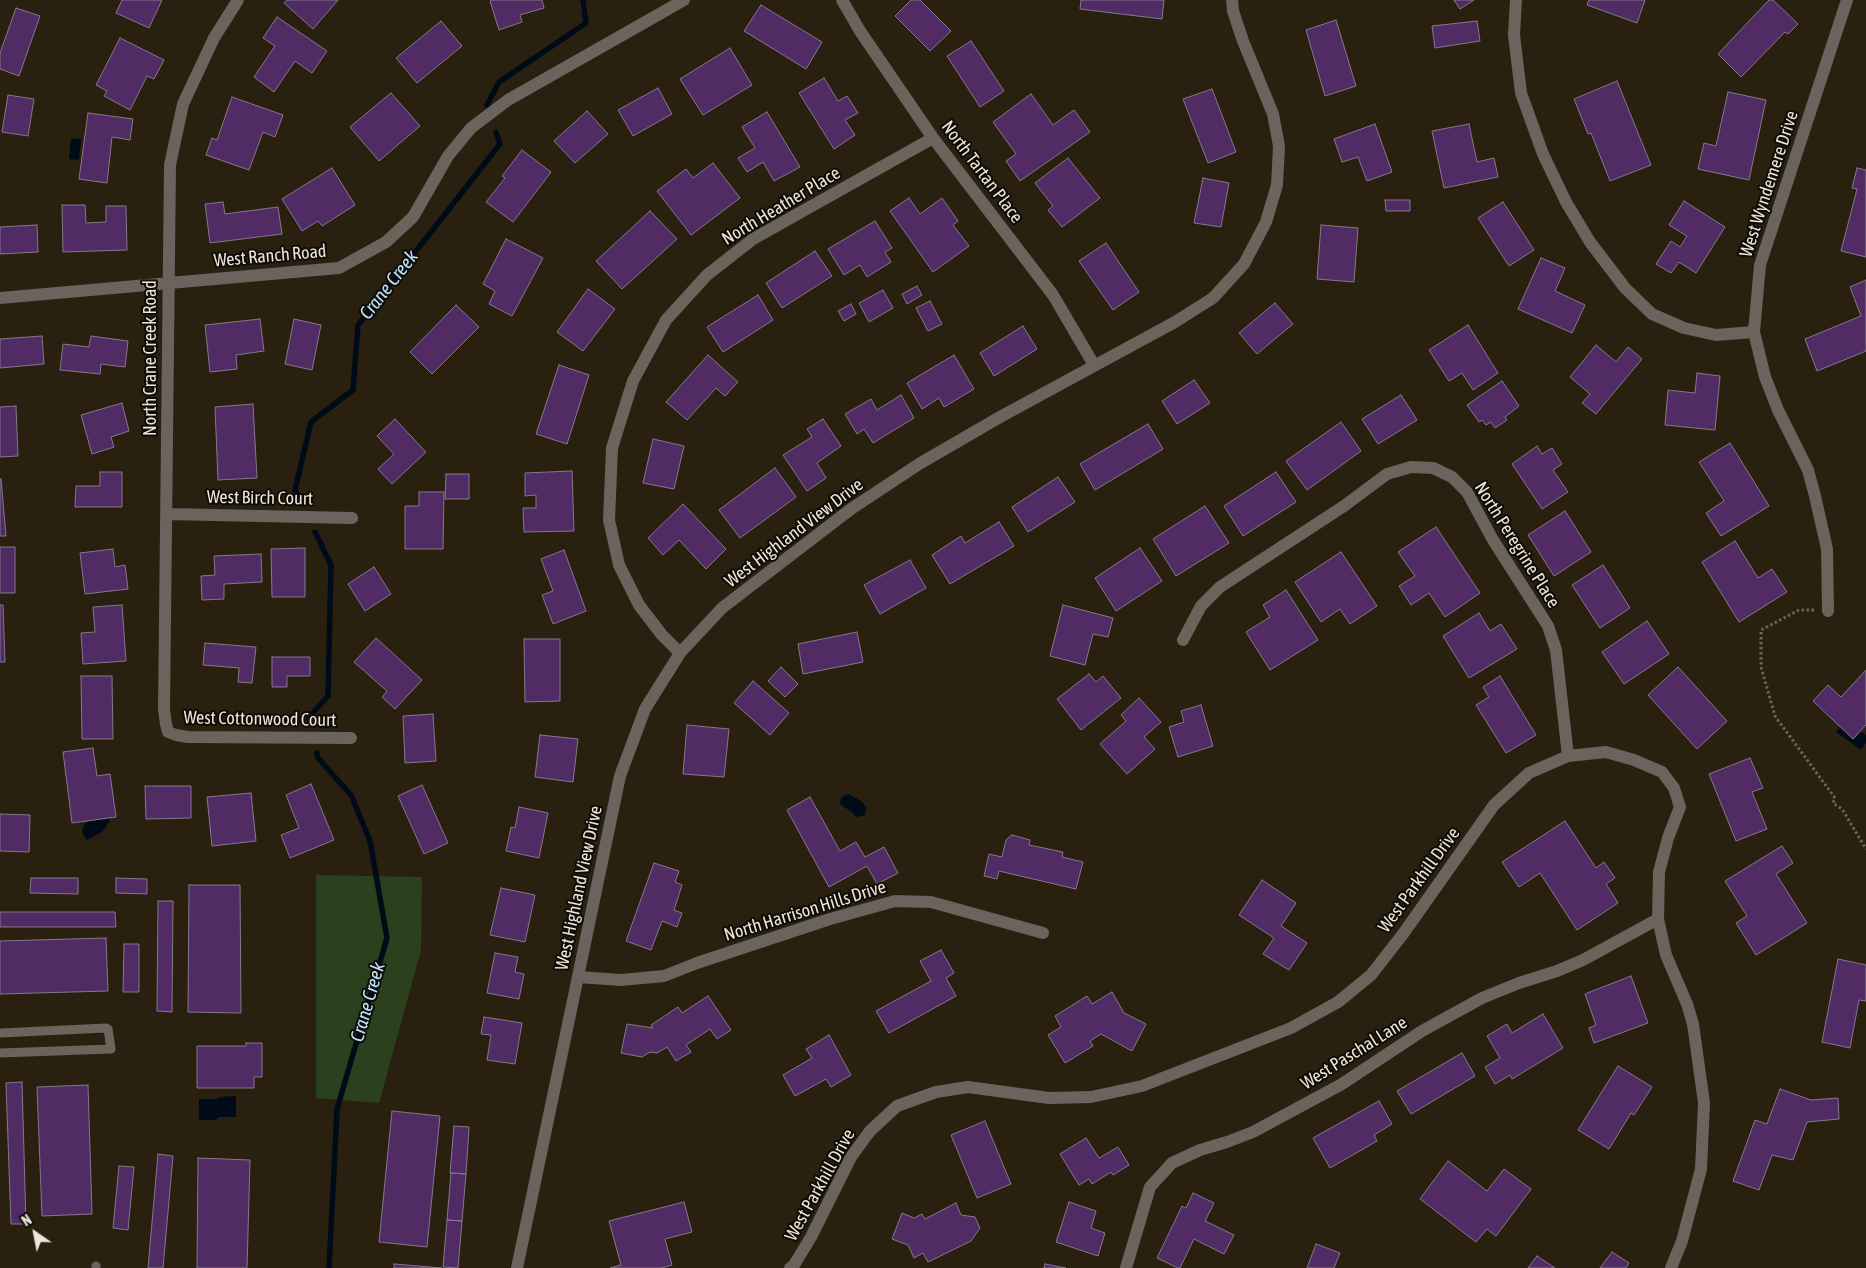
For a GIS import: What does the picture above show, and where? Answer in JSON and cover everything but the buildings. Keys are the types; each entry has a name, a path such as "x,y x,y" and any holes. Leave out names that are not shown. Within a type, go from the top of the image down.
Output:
{"street":[{"name":"North Crane Creek Road","path":"168,732 164,710 170,164 183,104 214,38 238,0"},
{"name":"West Ranch Road","path":"0,298 339,268 386,242 413,217 448,156 471,128 508,100 684,0"},
{"name":"North Tartan Place","path":"842,0 860,31 933,138 1053,295 1094,365"},
{"name":"West Highland View Drive","path":"516,1268 620,776 645,709 680,653 722,608 851,509 919,464 1000,417 1175,322 1214,298 1244,264 1266,222 1277,186 1278,146 1273,114 1243,41 1233,11 1232,0"},
{"path":"1516,0 1514,35 1521,93 1543,154 1566,202 1590,242 1625,288 1652,314 1684,328 1716,335 1754,332"},
{"name":"West Wyndemere Drive","path":"1828,611 1827,550 1815,496 1808,470 1778,410 1768,385 1754,332 1760,265 1847,0"},
{"name":"North Heather Place","path":"680,653 662,635 639,605 619,566 609,520 612,448 633,380 666,320 707,274 753,239 933,138"},
{"name":"North Peregrine Place","path":"1183,640 1201,606 1220,587 1344,506 1387,474 1411,467 1433,468 1452,477 1467,492 1493,540 1548,626 1556,650 1568,756"},
{"name":"West Birch Court","path":"167,514 352,518"},
{"name":"West Cottonwood Court","path":"168,732 188,737 351,738"},
{"name":"West Parkhill Drive","path":"790,1268 794,1265 811,1238 851,1157 870,1131 898,1106 936,1092 968,1087 1049,1098 1092,1097 1142,1086 1291,1028 1338,1002 1371,975 1404,934 1494,805 1529,772 1568,756 1606,752 1634,760 1662,772 1674,788 1680,807 1668,838 1659,872 1658,919 1666,955 1687,1004 1693,1024 1704,1103 1700,1169 1682,1241 1671,1268"},
{"name":"North Harrison Hills Drive","path":"578,977 621,980 664,976 697,963 830,919 895,901 931,902 1043,933"},
{"name":"West Paschal Lane","path":"1126,1268 1150,1187 1172,1163 1200,1150 1253,1132 1342,1084 1422,1031 1482,998 1584,960 1658,919"}],"lane":[{"path":"0,1033 102,1028 108,1029 111,1049 0,1053"}],"path":[{"path":"1828,611 1799,610 1761,630 1761,667 1775,716 1835,798 1833,803 1842,808 1866,849"}],"green space":[{"path":"316,875 422,877 421,950 379,1103 316,1098"}],"water":[{"path":"71,138 81,139 79,160 69,159"},
{"path":"1842,725 1856,728 1866,735 1866,743 1861,750 1836,732"},
{"path":"849,794 861,801 866,807 865,815 856,817 841,805 840,802 843,796"},
{"path":"110,816 110,821 102,832 87,840 82,830 85,824 93,819"},
{"path":"236,1096 236,1117 199,1120 199,1099"}],"waterway":[{"name":"Crane Creek","path":"487,105 499,82 586,23 583,0"},
{"name":"Crane Creek","path":"300,502 295,490 311,422 353,390 358,325 500,144 496,132"},
{"name":"Crane Creek","path":"310,721 309,717 328,696 331,565 315,532"},
{"name":"Crane Creek","path":"317,753 318,758 351,795 370,841 387,938 337,1109 329,1268"}]}
